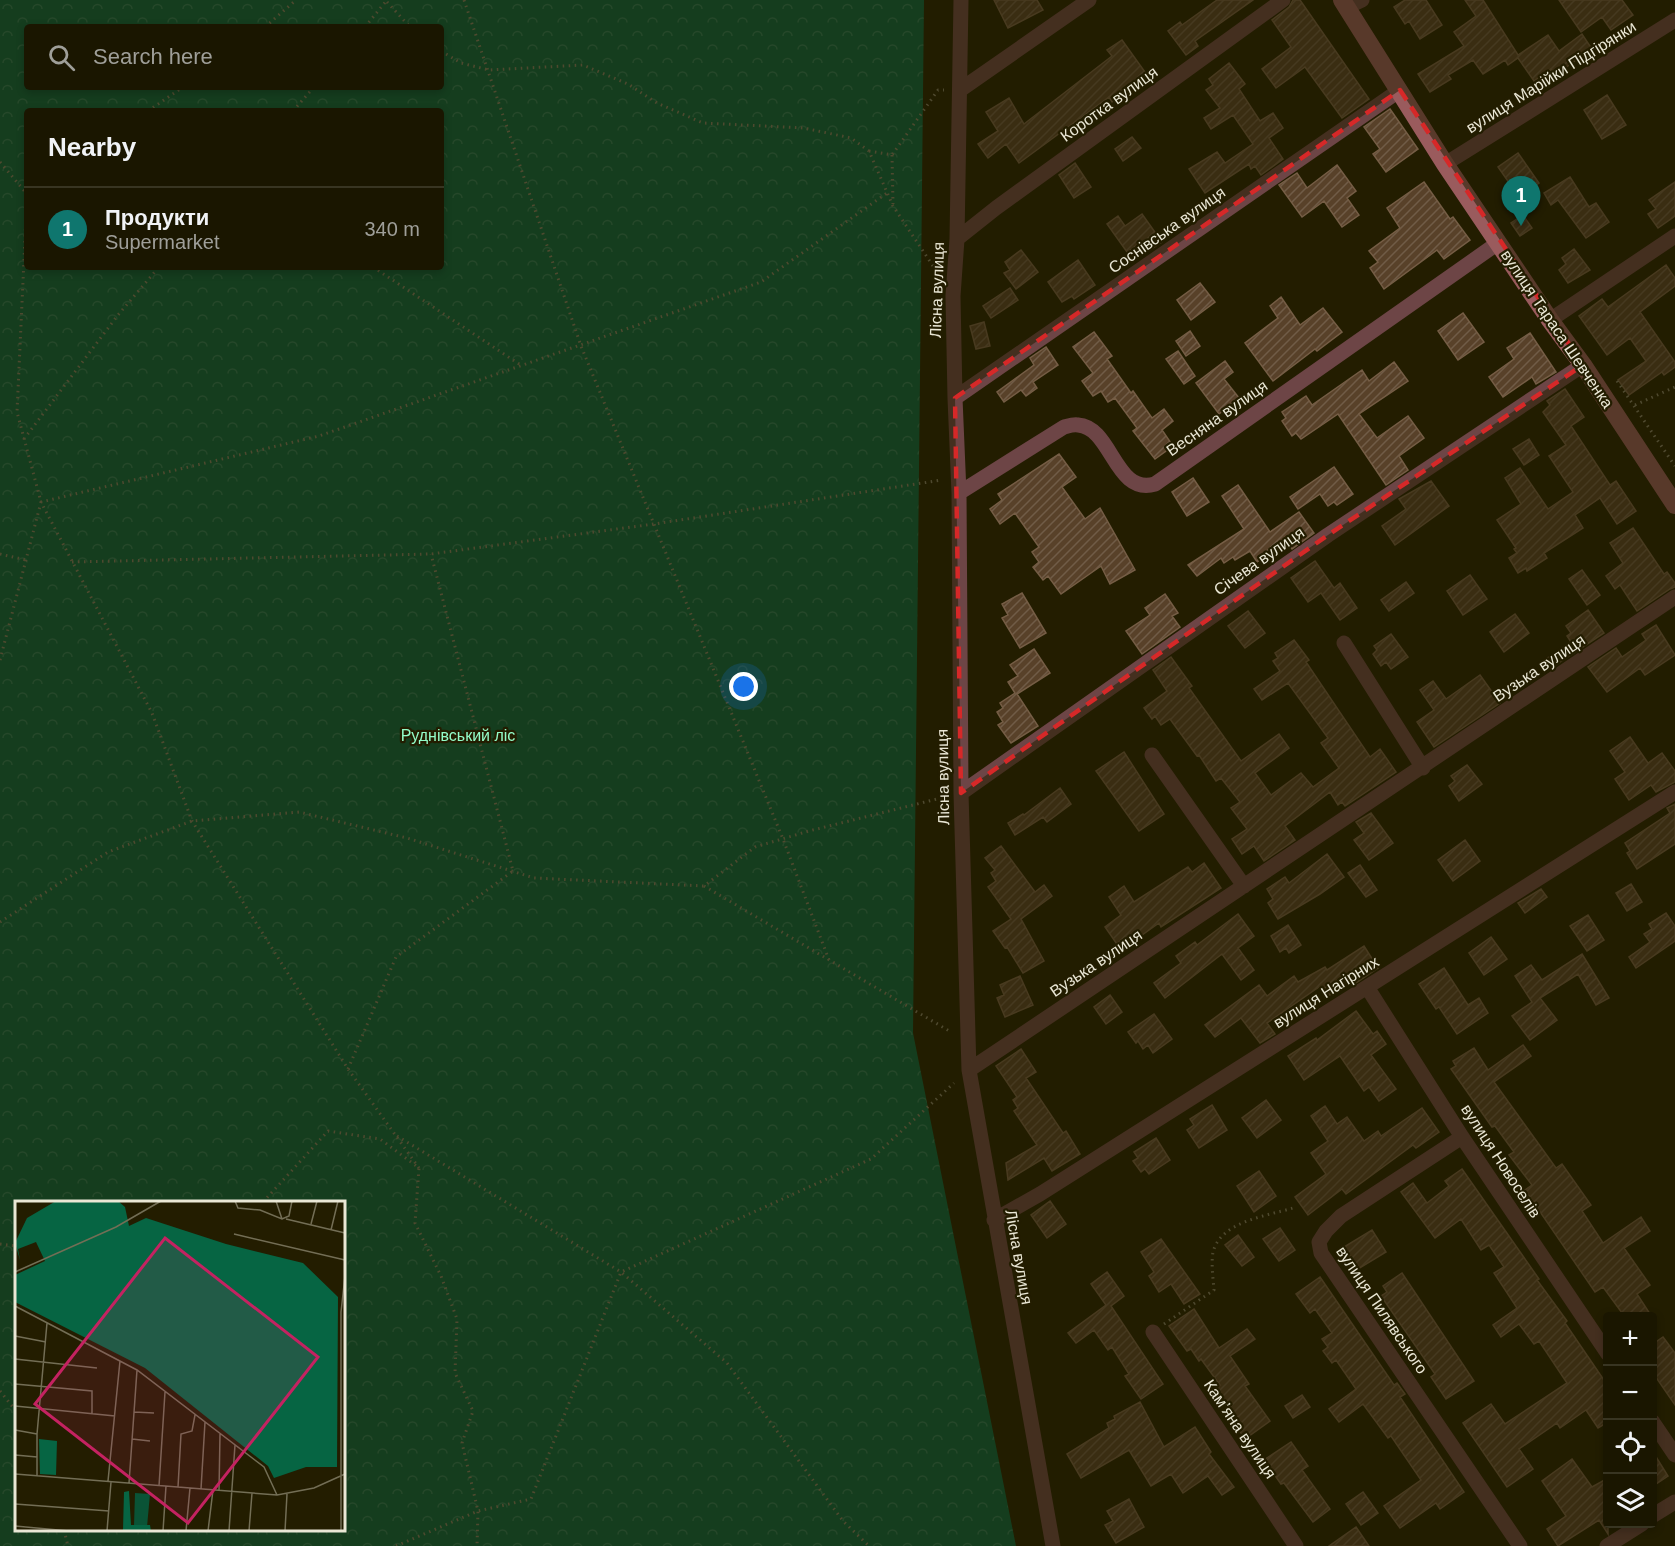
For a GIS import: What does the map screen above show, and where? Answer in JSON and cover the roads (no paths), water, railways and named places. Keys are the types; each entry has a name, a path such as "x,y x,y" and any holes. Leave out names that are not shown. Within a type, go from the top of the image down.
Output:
{"street":[{"name":"Лісна вулиця","path":"961,0 957,239 953,296 959,485 961,793 969,1070 1053,1546"},
{"path":"960,90 1089,0"},
{"name":"Коротка вулиця","path":"957,239 996,208 1283,0"},
{"name":"вулиця Тараса Шевченка","path":"1350,2 1445,164 1583,365 1675,506"},
{"name":"вулиця Марійки Підгірянки","path":"1445,164 1675,20"},
{"name":"Соснівська вулиця","path":"955,399 1400,90"},
{"path":"1550,320 1675,236"},
{"name":"Весняна вулиця","path":"959,485 1064,427 1080,424 1093,431 1132,483 1145,487 1155,484 1498,243"},
{"name":"Січева вулиця","path":"961,793 1328,535 1583,365"},
{"name":"Вузька вулиця","path":"969,1070 1423,768 1675,597"},
{"path":"1344,643 1423,768"},
{"path":"1152,755 1244,886"},
{"name":"вулиця Нагірних","path":"994,1220 1040,1194 1675,792"},
{"name":"вулиця Новоселів","path":"1367,987 1462,1137 1603,1347"},
{"name":"вулиця Пилявського","path":"1462,1137 1341,1216 1318,1242 1321,1253 1520,1546"},
{"name":"Камʼяна вулиця","path":"1154,1332 1296,1546"},
{"path":"1657,1427 1675,1455"},
{"path":"1657,1513 1675,1502"},
{"path":"1607,1546 1636,1528"}],"place":[{"name":"Продукти","path":"1521,226"}],"park label":[{"name":"Руднівський ліс","path":"458,735"}]}
